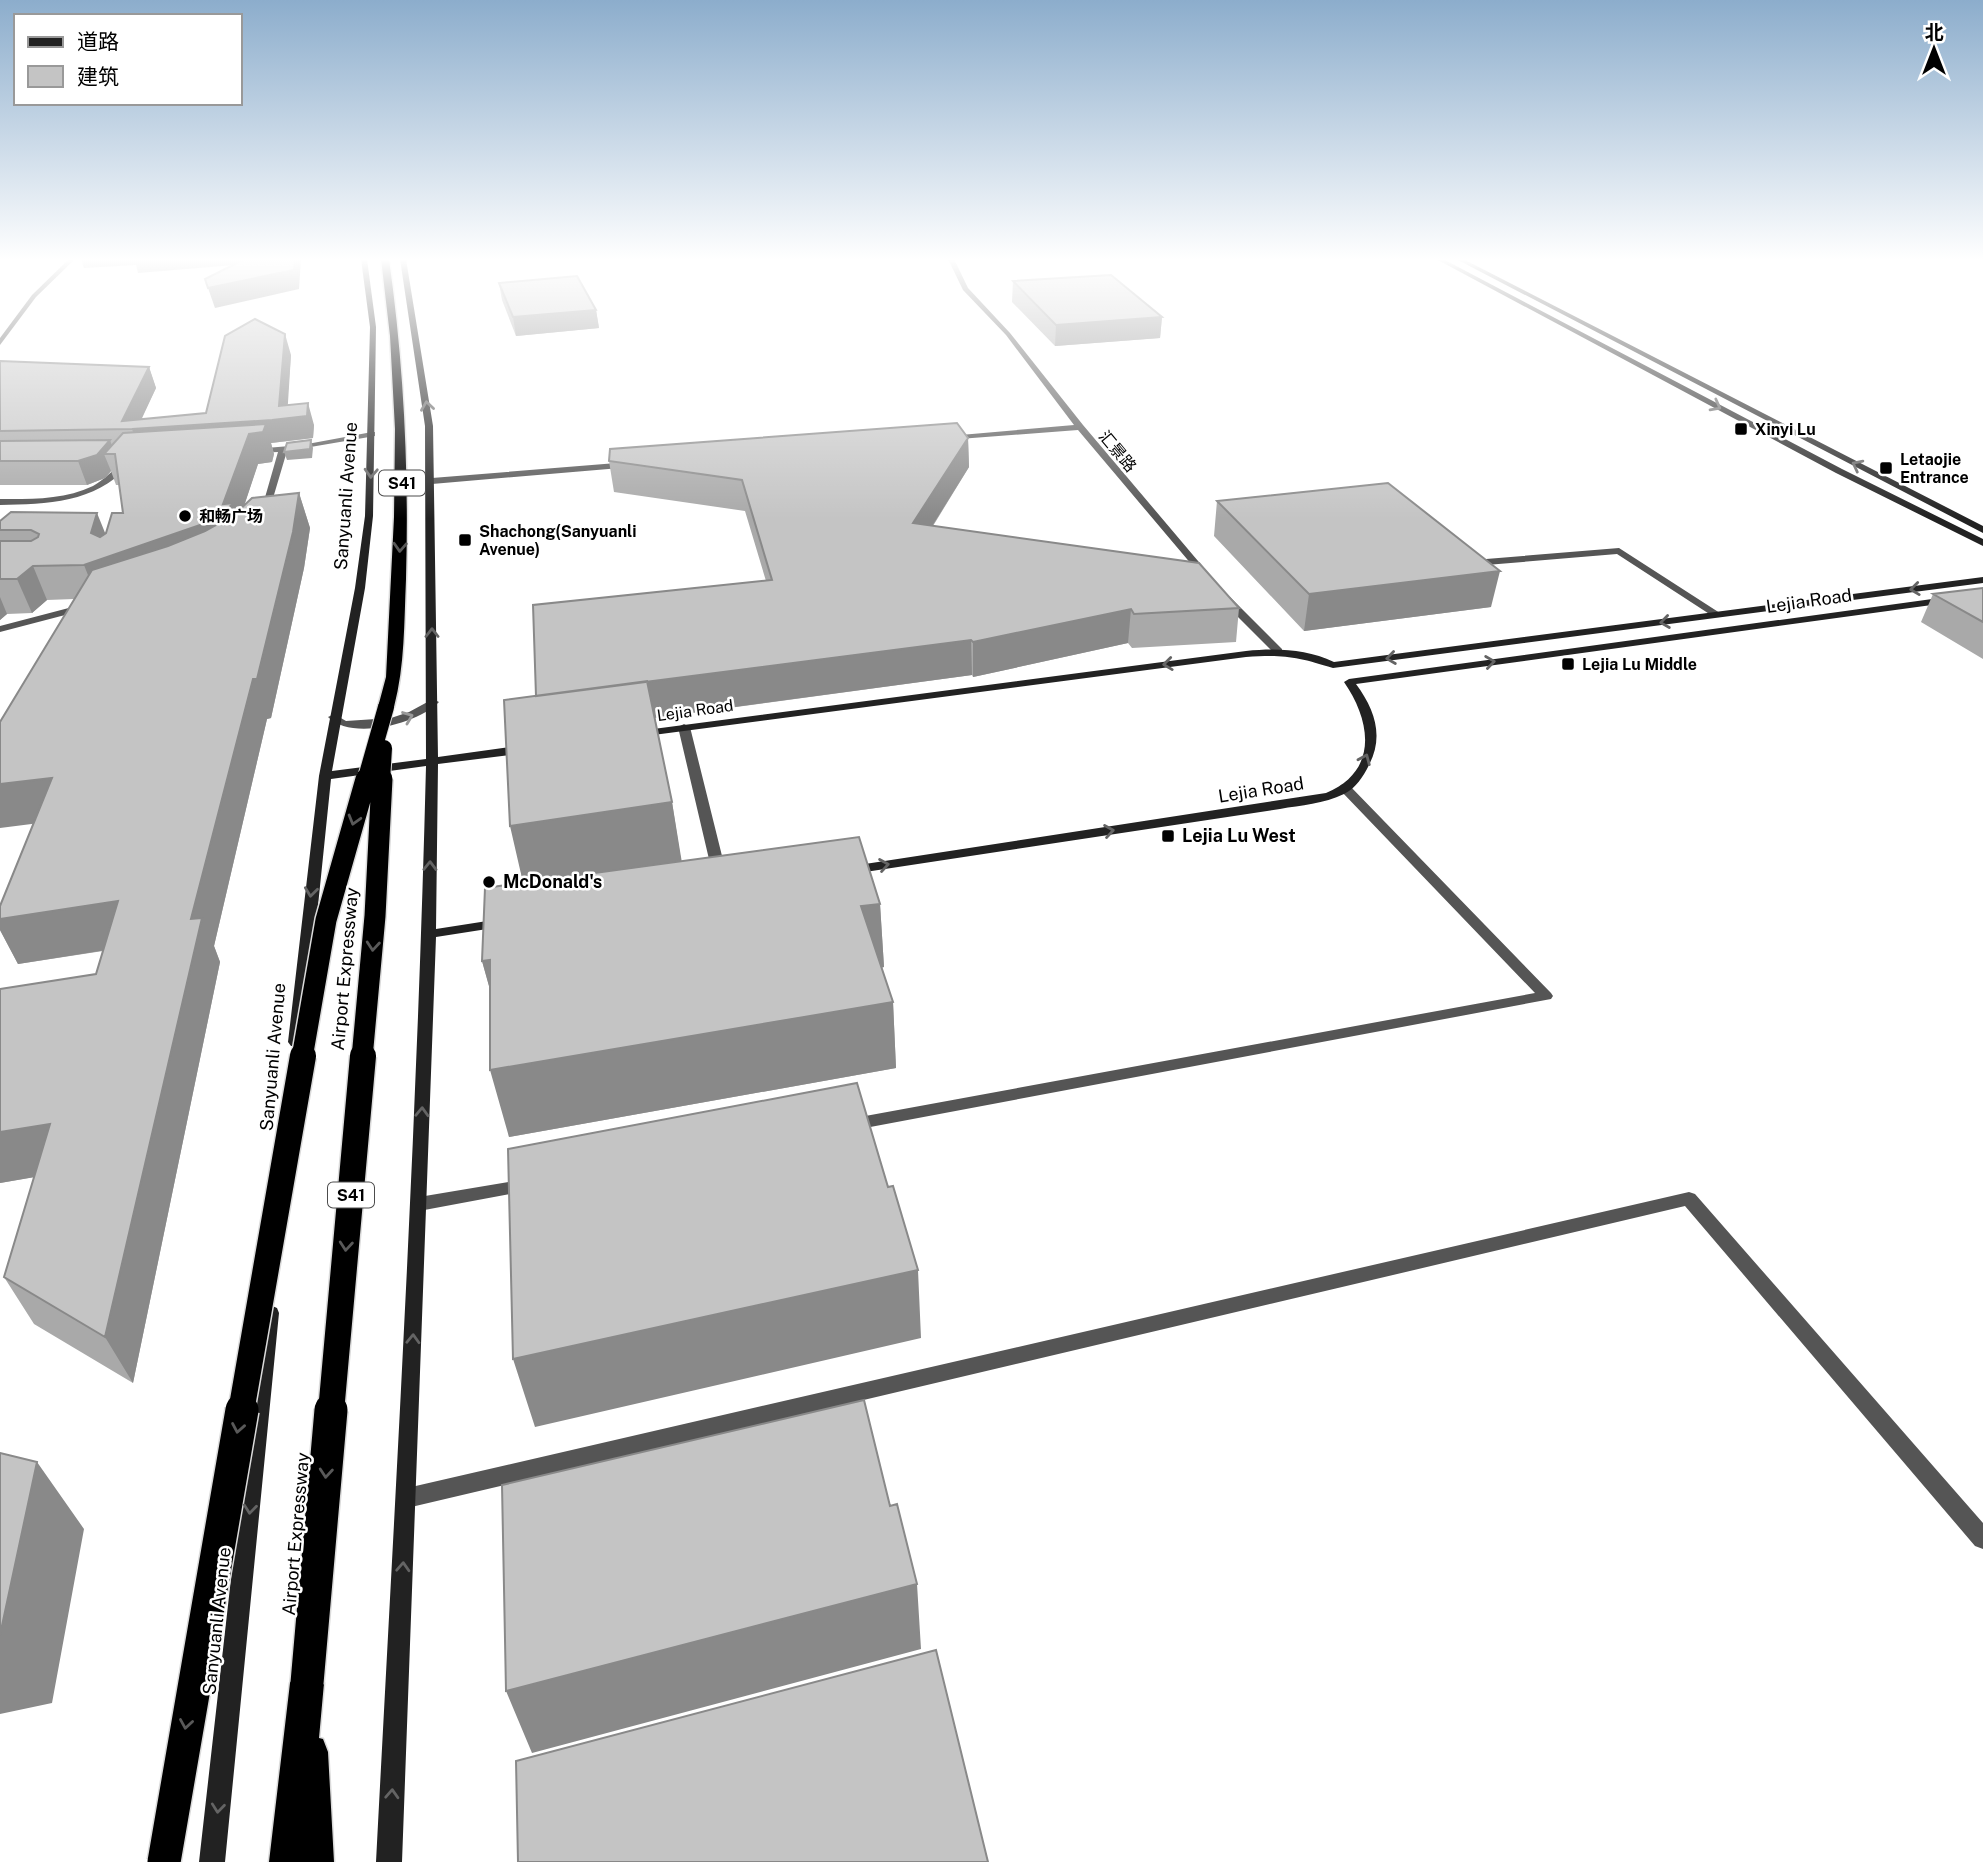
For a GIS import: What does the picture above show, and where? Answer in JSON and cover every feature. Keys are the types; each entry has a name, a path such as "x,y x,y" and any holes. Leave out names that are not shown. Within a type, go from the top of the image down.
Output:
{"highway":[{"name":"Airport Expressway","path":"307,1683 375,916 386,707 394,677 402,481 395,346"},
{"path":"164,1862 326,920 386,707"},
{"path":"288,1862 307,1683"},
{"path":"307,1683 315,1862"}],"street":[{"name":"Sanyuanli Avenue","path":"212,1862 266,1358 307,924 334,717 366,549 372,434 373,346"},
{"path":"388,1862 407,1498 429,934 433,702 432,481 429,426 417,346"},
{"name":"汇景路","path":"1017,346 1080,427 1225,598 1278,651"},
{"path":"1603,346 1983,544"},
{"path":"1627,346 1983,530"},
{"path":"942,439 1080,427"},
{"path":"241,452 283,449 372,434"},
{"path":"260,527 283,449"},
{"path":"0,502 61,501 110,482 130,459 117,459"},
{"path":"432,481 639,464"},
{"path":"1474,563 1619,551 1718,615"},
{"name":"Lejia Road","path":"631,734 1278,651 1315,656 1333,665 1983,580"},
{"name":"Lejia Road","path":"1349,682 1983,595"},
{"path":"0,629 102,603"},
{"path":"831,1128 1546,996 1345,789 1367,759 1372,741 1371,721 1363,701 1333,665"},
{"path":"334,717 343,724 395,721 412,717 433,702"},
{"path":"684,727 723,889"},
{"path":"325,776 538,747"},
{"name":"Lejia Road","path":"845,871 1280,805 1316,799 1345,789"},
{"path":"429,934 509,922"},
{"path":"419,1205 542,1182"},
{"path":"407,1498 1689,1199 1983,1539"}],"building":[{"path":"223,346 284,346 279,406 308,403 307,416 132,429 0,431 0,361 149,367 122,421 206,413"},
{"path":"957,423 968,438 913,523 1199,563 1239,608 1134,614 1131,609 973,642 971,640 536,696 533,605 772,580 742,480 609,461 610,449"},
{"path":"266,424 263,432 249,434 223,504 235,503 203,524 84,565 33,566 17,579 0,579 0,541 31,541 39,534 31,530 0,530 0,521 11,512 97,513 91,533 100,537 106,533 112,513 123,513 115,454 104,454 123,433"},
{"path":"110,440 97,455 78,461 0,461 0,441"},
{"path":"311,440 310,449 284,452 287,443"},
{"path":"1388,483 1500,571 1309,594 1217,501"},
{"path":"299,493 293,532 257,679 253,679 191,919 202,918 105,1337 4,1277 50,1124 0,1132 0,989 96,974 118,901 0,919 0,906 52,778 0,784 0,722 92,570 168,546 205,531 234,515 252,498"},
{"path":"1983,588 1983,622 1933,594"},
{"path":"647,681 672,802 510,826 504,700"},
{"path":"859,837 880,904 861,906 893,1002 490,1070 490,960 482,961 485,888"},
{"path":"857,1083 888,1187 893,1186 918,1270 513,1359 508,1149"},
{"path":"864,1400 890,1506 897,1504 917,1584 506,1691 502,1485"},
{"path":"0,1453 37,1462 0,1635"},
{"path":"936,1650 988,1862 518,1862 516,1761"}],"place":[{"name":"Xinyi Lu","path":"1741,429"},
{"name":"Letaojie Entrance","path":"1886,468"},
{"name":"和畅广场","path":"185,516"},
{"name":"Shachong(Sanyuanli Avenue)","path":"465,540"},
{"name":"Lejia Lu Middle","path":"1568,664"},
{"name":"Lejia Lu West","path":"1168,836"},
{"name":"McDonald's","path":"489,882"}]}
